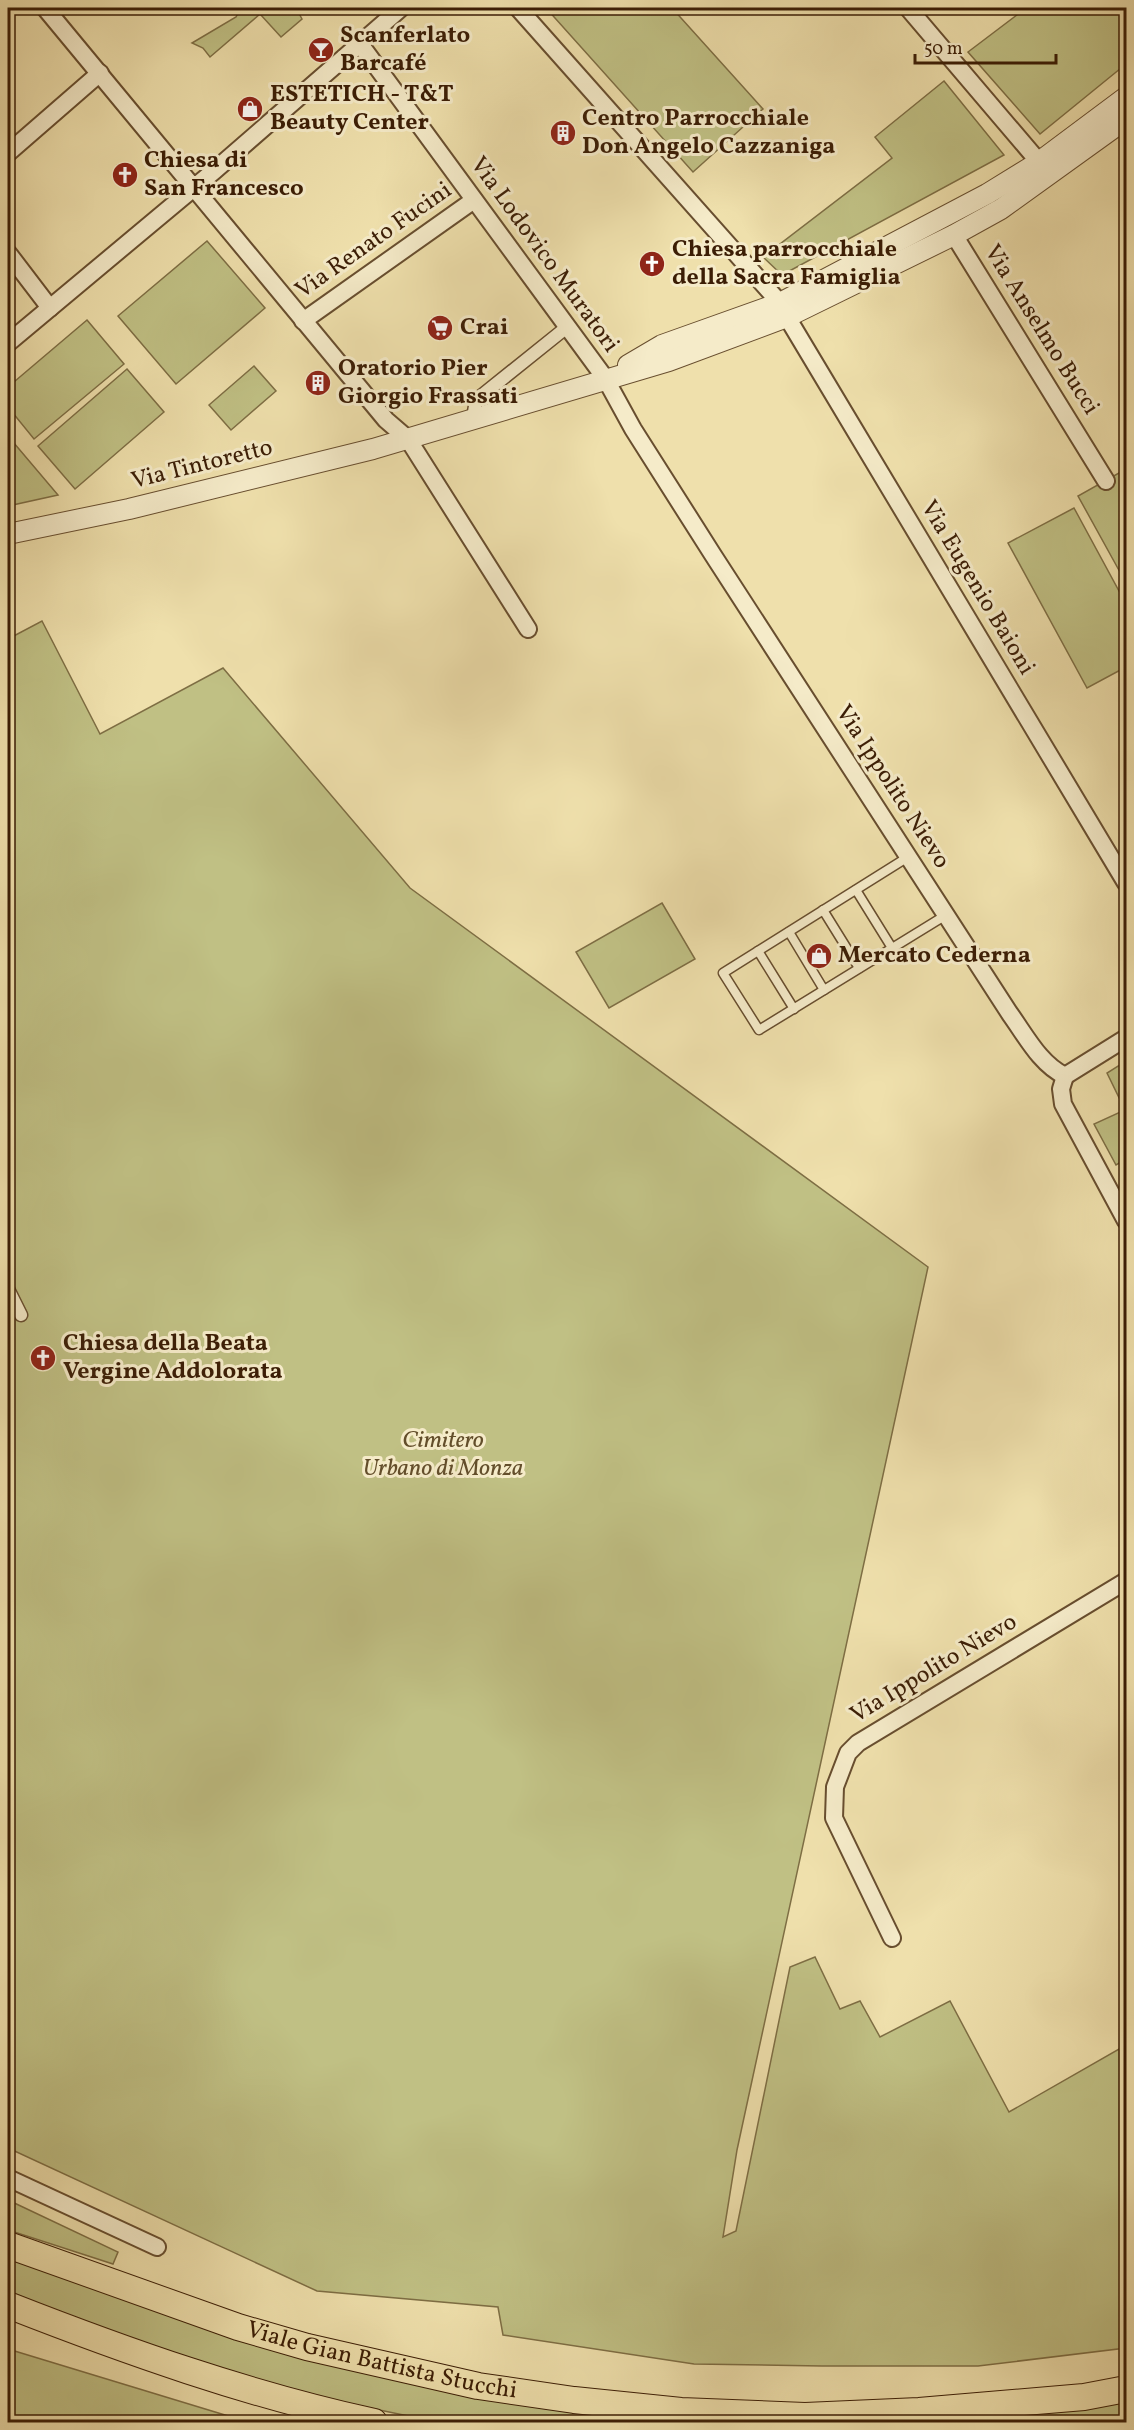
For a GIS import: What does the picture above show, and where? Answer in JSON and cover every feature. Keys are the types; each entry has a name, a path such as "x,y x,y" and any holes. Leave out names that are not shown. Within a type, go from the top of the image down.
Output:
{"main road":[{"name":"Viale Gian Battista Stucchi","path":"8,2245 238,2326 307,2347 478,2386 574,2400 681,2411 898,2417 1084,2397 1126,2389"},
{"path":"8,2305 192,2373 306,2407 374,2422"}],"street":[{"path":"45,8 386,420 408,439 528,629"},
{"path":"8,343 194,188 402,8"},
{"name":"Via Eugenio Baioni","path":"518,8 784,310 1126,883"},
{"path":"908,8 1039,162"},
{"name":"Via Lodovico Muratori","path":"360,44 605,378"},
{"path":"8,153 100,73"},
{"path":"784,310 1039,162 1126,98"},
{"path":"784,310 954,235 1001,208 1126,119"},
{"name":"Via Renato Fucini","path":"303,321 474,200"},
{"name":"Via Anselmo Bucci","path":"954,235 1106,481"},
{"path":"8,253 50,308"},
{"name":"Via Tintoretto","path":"8,534 129,509 408,439 605,378 669,361 784,310"},
{"path":"473,418 476,400 567,327"},
{"name":"Via Ippolito Nievo","path":"605,378 664,478 1010,1014 1045,1062 1054,1071 1065,1076"},
{"path":"1126,1038 1065,1076 1061,1089 1064,1104 1126,1221"},
{"path":"8,1289 21,1315"},
{"name":"Via Ippolito Nievo","path":"892,1938 834,1818 835,1787 848,1753 858,1743 1126,1581"},
{"path":"8,2178 157,2247"}],"lane":[{"path":"908,857 723,973 759,1030 946,915"},
{"path":"856,890 892,948"},
{"path":"823,910 859,968"},
{"path":"789,932 824,990"},
{"path":"758,951 794,1009"}],"green space":[{"path":"241,8 296,8 302,19 281,37 260,14 210,57 203,48 192,43 236,17"},
{"path":"546,8 672,8 763,109 693,172"},
{"path":"1026,8 1126,8 1126,64 1040,134 968,52"},
{"path":"944,81 1004,155 782,275 763,257 892,158 875,137"},
{"path":"207,241 265,308 176,384 118,316"},
{"path":"87,320 124,364 34,439 8,407 8,387"},
{"path":"254,366 276,391 231,430 209,405"},
{"path":"127,369 164,412 75,489 38,446"},
{"path":"8,436 58,495 8,506"},
{"path":"1126,469 1126,583 1078,496"},
{"path":"1074,508 1126,604 1126,667 1087,688 1008,543"},
{"name":"Cimitero Urbano di Monza","path":"42,621 100,734 223,668 410,888 928,1267 737,2150 723,2237 736,2231 790,1967 815,1957 840,2009 860,2001 880,2037 950,2001 1009,2112 1126,2045 1126,2348 978,2366 694,2364 503,2335 498,2307 317,2291 8,2148 8,639"},
{"path":"662,903 695,959 609,1008 576,952"},
{"path":"1126,1061 1126,1159 1116,1165 1094,1124 1125,1110 1107,1073"},
{"path":"8,2200 118,2252 113,2264 8,2230"},
{"path":"8,2256 302,2357 877,2422 437,2422 293,2392 88,2324 8,2291"},
{"path":"8,2349 248,2422 8,2422"},
{"path":"1126,2400 1126,2422 898,2422"}],"place":[{"name":"Scanferlato Barcafé","path":"321,50"},
{"name":"ESTETICH - T&T Beauty Center","path":"250,109"},
{"name":"Centro Parrocchiale Don Angelo Cazzaniga","path":"563,133"},
{"name":"Chiesa di San Francesco","path":"125,175"},
{"name":"Chiesa parrocchiale della Sacra Famiglia","path":"652,264"},
{"name":"Crai","path":"440,328"},
{"name":"Oratorio Pier Giorgio Frassati","path":"318,383"},
{"name":"Mercato Cederna","path":"819,956"},
{"name":"Chiesa della Beata Vergine Addolorata","path":"43,1358"}]}
